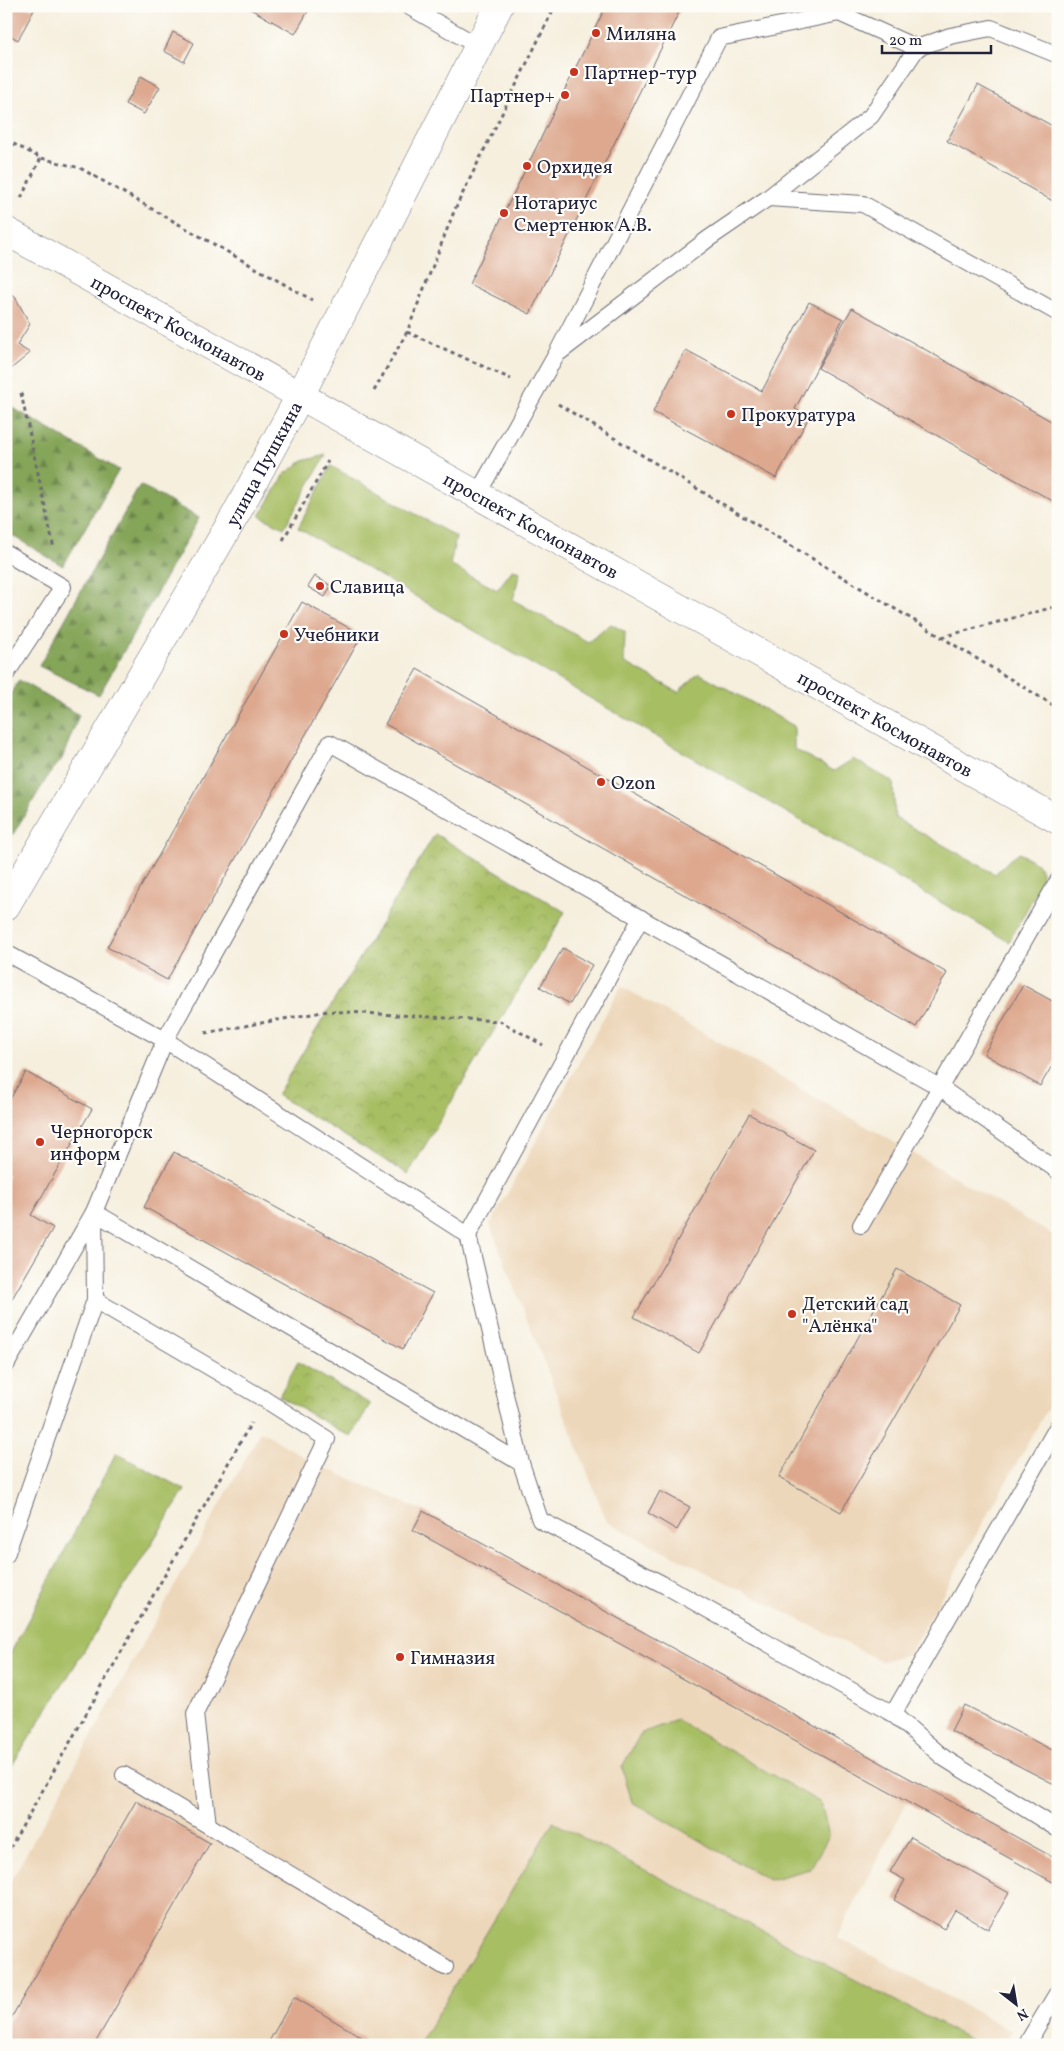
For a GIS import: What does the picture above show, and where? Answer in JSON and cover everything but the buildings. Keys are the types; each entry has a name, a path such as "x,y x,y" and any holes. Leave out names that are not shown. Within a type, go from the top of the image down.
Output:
{"main road":[{"name":"улица Пушкина","path":"7,903 231,522 300,396 499,6"},
{"name":"проспект Космонавтов","path":"6,231 1058,820"}],"lane":[{"path":"408,6 478,46"},
{"path":"477,495 556,355 719,38 840,13 918,48"},
{"path":"556,355 708,240 768,198 871,116 918,48 950,36 991,28 1058,56"},
{"path":"768,198 863,204 1058,313"},
{"path":"6,554 62,587 6,674"},
{"path":"6,1365 94,1212 165,1040 330,743 941,1088 1058,1171"},
{"path":"861,1226 1058,882"},
{"path":"641,918 468,1235 521,1463 540,1520 666,1586 893,1714 944,1758 1058,1828"},
{"path":"6,953 165,1040 468,1235"},
{"path":"6,1555 95,1300 94,1212"},
{"path":"94,1212 521,1463"},
{"path":"95,1300 327,1438 195,1714 208,1825"},
{"path":"893,1714 1058,1426"},
{"path":"124,1775 445,1967"},
{"path":"1026,2045 1053,2015 1058,1992"}],"path":[{"path":"374,391 407,332 455,209 555,6"},
{"path":"6,140 41,158 80,168 315,302"},
{"path":"20,198 41,158"},
{"path":"407,332 535,390 1058,708"},
{"path":"21,393 62,587"},
{"path":"283,540 328,461"},
{"path":"942,637 1058,606"},
{"path":"165,1040 328,1011 500,1021 565,1058"},
{"path":"6,1855 264,1399"}],"shaded area":[{"name":"Детский сад \"Алёнка\"","path":"621,986 1058,1238 1058,1390 909,1654 883,1662 607,1522 490,1225"},
{"name":"Гимназия","path":"261,1431 314,1463 423,1511 907,1802 837,1937 1012,2031 1004,2045 6,2045 6,1890"}],"green space":[{"path":"6,404 119,470 63,566 6,532"},
{"path":"326,455 284,528 260,516 285,474 303,461"},
{"path":"331,466 456,537 450,565 497,590 513,569 520,572 513,600 588,642 611,624 625,632 624,662 678,692 699,673 794,726 794,749 834,771 853,759 893,782 895,818 995,874 1019,853 1037,863 1042,872 1041,883 1009,942 298,528"},
{"path":"140,485 199,518 99,695 39,666"},
{"path":"19,680 79,715 62,759 48,776 6,846 6,702"},
{"path":"435,834 565,912 408,1174 277,1095"},
{"path":"298,1362 370,1404 351,1437 279,1396"},
{"path":"116,1453 185,1490 6,1775 6,1662"},
{"path":"677,1720 821,1803 829,1836 810,1869 769,1880 632,1802 622,1767 641,1733"},
{"path":"553,1822 980,2045 419,2045"}],"place":[{"name":"Миляна","path":"596,33"},
{"name":"Партнер-тур","path":"574,72"},
{"name":"Партнер+","path":"565,95"},
{"name":"Орхидея","path":"527,166"},
{"name":"Нотариус Смертенюк А.В.","path":"504,213"},
{"name":"Прокуратура","path":"731,414"},
{"name":"Славица","path":"320,586"},
{"name":"Учебники","path":"284,634"},
{"name":"Ozon","path":"601,782"},
{"name":"Черногорск информ","path":"40,1142"},
{"name":"Детский сад \"Алёнка\"","path":"792,1314"},
{"name":"Гимназия","path":"400,1657"}]}
